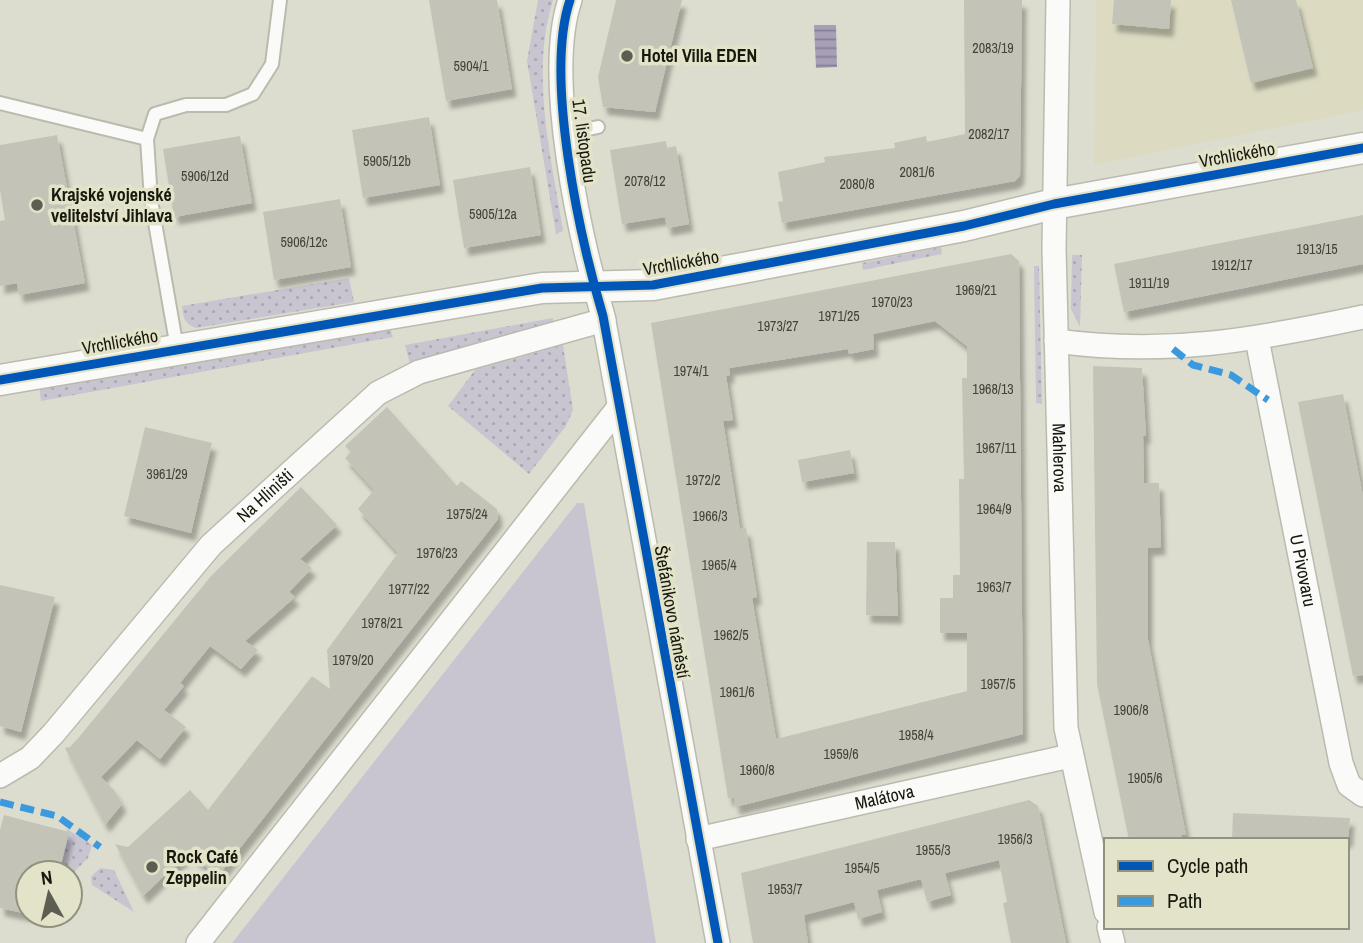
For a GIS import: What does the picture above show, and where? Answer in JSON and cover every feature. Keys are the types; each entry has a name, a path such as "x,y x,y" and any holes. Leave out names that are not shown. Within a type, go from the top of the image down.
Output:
{"street":[{"name":"17. listopadu","path":"570,0 561,42 559,77 566,134 594,287"},
{"name":"Mahlerova","path":"1058,0 1054,204 1066,728 1104,903"},
{"name":"Vrchlického","path":"0,380 542,288 653,285 964,226 1054,204 1363,148"},
{"name":"Štefánikovo náměstí","path":"594,287 604,320 718,943"},
{"path":"1056,341 1090,346 1173,349 1257,339 1363,317"},
{"name":"Na Hliništi","path":"0,776 30,758 53,734 211,545 378,393 419,372 604,320"},
{"name":"U Pivovaru","path":"1257,339 1341,763 1349,785 1363,795"},
{"path":"198,943 619,407"},
{"name":"Malátova","path":"698,839 1070,756"}],"lane":[{"path":"177,348 151,200 147,139 155,114 186,105 226,105 253,94 272,64 280,0"},
{"path":"0,103 147,139"},
{"path":"566,134 598,127"}],"shaded area":[{"path":"538,0 553,0 546,28 543,86 548,144 563,231 556,234 527,61"},
{"path":"1096,0 1363,0 1363,110 1094,165"},
{"path":"814,25 836,25 837,67 816,68"},
{"path":"941,247 942,254 863,270 862,263"},
{"path":"1072,255 1082,255 1080,327 1071,309"},
{"path":"1034,266 1039,266 1042,404 1036,403"},
{"path":"349,278 354,302 196,328 185,320 183,314 182,306"},
{"path":"553,318 553,322 410,364 405,345"},
{"path":"390,328 393,337 41,401 39,386"},
{"path":"563,345 573,410 566,426 529,474 448,406 475,370"},
{"path":"577,503 584,503 656,943 232,943"},
{"path":"67,829 92,845 84,862 84,859 60,859"},
{"path":"100,868 114,870 134,912 92,885 91,877"}],"building":[{"path":"429,0 497,0 512,89 446,101"},
{"path":"616,0 682,0 655,112 603,107 598,77"},
{"path":"964,0 1022,0 1020,176 1015,181 782,223 778,202 783,201 778,172 825,162 824,157 895,148 894,143 926,136 927,142 965,134"},
{"path":"1114,0 1171,0 1169,29 1112,24"},
{"path":"1231,0 1296,0 1313,68 1251,83"},
{"path":"429,117 440,185 363,198 352,130"},
{"name":"Krajské vojenské velitelství Jihlava","path":"57,135 85,283 19,295 17,283 0,286 0,221 5,220 0,190 0,145"},
{"path":"240,136 252,203 174,217 163,149"},
{"path":"666,141 667,148 676,146 689,224 667,228 665,217 622,224 610,150"},
{"path":"530,167 541,235 464,248 453,180"},
{"path":"340,199 351,267 274,280 263,212"},
{"path":"1363,215 1363,264 1124,312 1114,264"},
{"path":"1011,254 1019,261 1023,734 735,807 734,798 728,798 651,323","holes":["935,321 967,346 967,378 962,378 964,479 959,479 960,575 953,575 953,598 940,598 940,633 967,633 967,691 776,739 752,598 757,597 746,528 740,529 723,421 733,420 726,376 730,375 729,368 848,349 849,354 874,349 873,334"]},
{"path":"1093,366 1142,368 1146,436 1143,436 1144,483 1159,483 1161,547 1148,548 1148,640 1186,835 1181,835 1182,838 1129,838 1097,684"},
{"path":"1343,394 1363,496 1363,675 1353,676 1298,402"},
{"path":"387,407 457,486 461,481 497,509 498,519 218,876 188,853 143,896 115,844 128,847 190,790 208,810 312,676 330,689 327,650 398,553 358,509 374,490 345,458 351,452 345,446"},
{"path":"145,427 212,443 191,533 124,516"},
{"path":"850,450 854,473 802,482 798,460"},
{"path":"301,487 337,525 300,559 312,568 289,592 295,597 245,641 258,650 241,669 210,646 180,683 184,686 164,710 186,727 160,759 137,740 101,777 114,790 122,804 105,825 65,748 70,747 80,736 211,576"},
{"path":"867,542 895,542 898,616 866,615"},
{"path":"0,585 55,597 21,732 0,726"},
{"path":"1029,800 1038,806 1066,943 1011,943 1003,903 1007,902 999,860 945,873 951,895 927,902 921,879 877,890 882,912 858,919 854,902 804,915 808,943 753,943 741,873"},
{"path":"1233,813 1350,818 1348,838 1232,838"},
{"path":"4,815 69,832 62,859 14,859 14,911 0,908 0,830"}],"marked path":[{"path":"1173,349 1193,365 1231,375 1268,400"},
{"path":"0,802 57,816 100,847"}],"cycle path":[{"path":"570,0 563,32 561,71 568,158 584,245 603,316 718,943"},
{"path":"0,380 542,288 653,285 964,226 1054,204 1363,148"}],"place":[{"name":"Hotel Villa EDEN","path":"627,56"},
{"name":"Krajské vojenské velitelství Jihlava","path":"37,205"},
{"name":"Rock Café Zeppelin","path":"152,867"}]}
